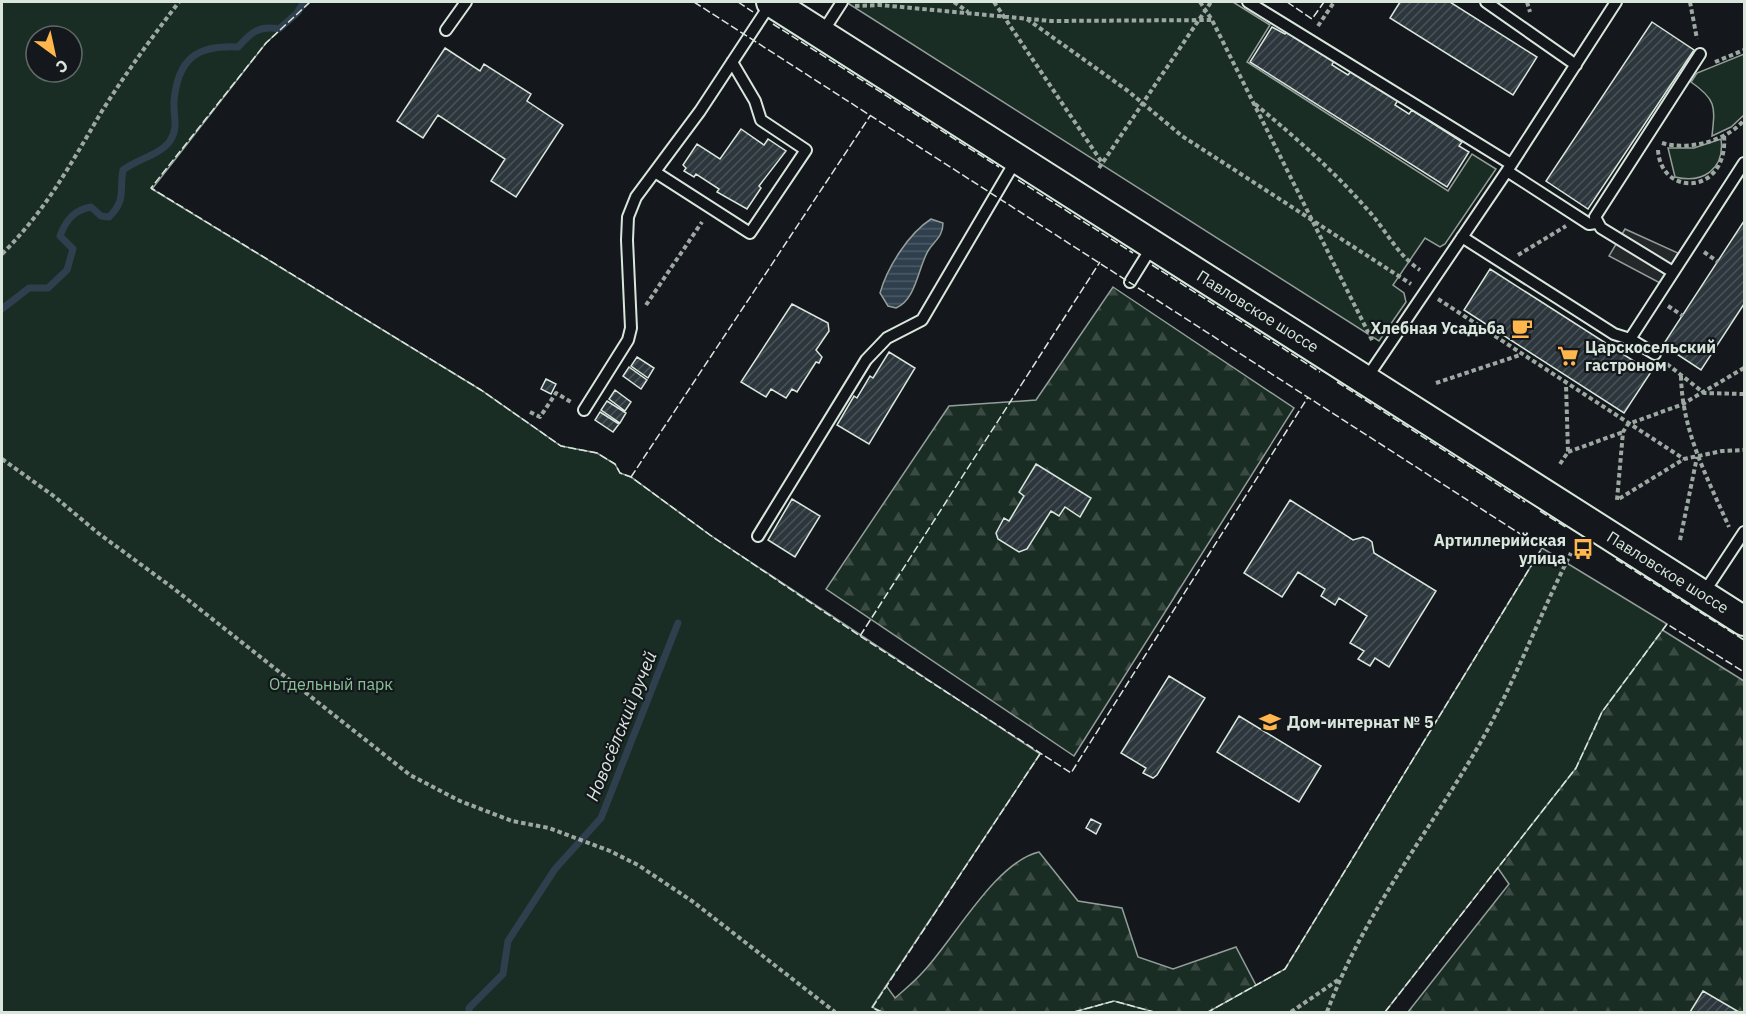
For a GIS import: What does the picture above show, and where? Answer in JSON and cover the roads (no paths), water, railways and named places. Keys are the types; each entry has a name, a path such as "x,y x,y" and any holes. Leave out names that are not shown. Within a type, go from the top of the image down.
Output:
{"main road":[{"name":"Павловское шоссе","path":"771,2 1744,621"}],"lane":[{"path":"446,30 466,2"},
{"path":"584,410 627,340 631,328 627,240 628,217 636,197 732,62 771,2"},
{"path":"1248,2 1509,167 1579,218 1589,224 1596,223 1673,272"},
{"path":"1486,2 1576,65"},
{"path":"1365,380 1509,167 1616,2"},
{"path":"822,33 844,4"},
{"path":"1596,223 1596,211 1700,54"},
{"path":"655,172 750,233 806,150 761,120 755,101 732,62"},
{"path":"758,536 866,360 887,338 922,320 1017,158"},
{"path":"1630,339 1744,163"},
{"path":"1462,237 1614,334 1630,339 1655,354"},
{"path":"1130,282 1153,245"},
{"path":"1702,594 1744,532"}],"water":[{"path":"931,219 943,223 940,235 928,251 908,298 896,308 888,306 880,293 883,283 907,242 922,225"}],"waterway":[{"path":"2,309 29,288 48,288 67,270 73,249 60,236 68,221 75,213 91,207 101,216 109,217 115,211 120,199 123,170 160,150 170,141 175,126 176,87 185,65 192,57 211,49 238,47 251,34 260,29 279,29 297,13 304,2"},
{"name":"Новосёлский ручей","path":"469,1012 469,1008 503,974 508,941 555,869 601,818 678,623"}],"place":[{"name":"Хлебная Усадьба","path":"1522,328"},
{"name":"Царскосельский гастроном","path":"1568,356"},
{"name":"Артиллерийская улица","path":"1583,549"},
{"name":"Дом-интернат № 5","path":"1270,722"}],"park label":[{"name":"Отдельный парк","path":"331,684"}]}
